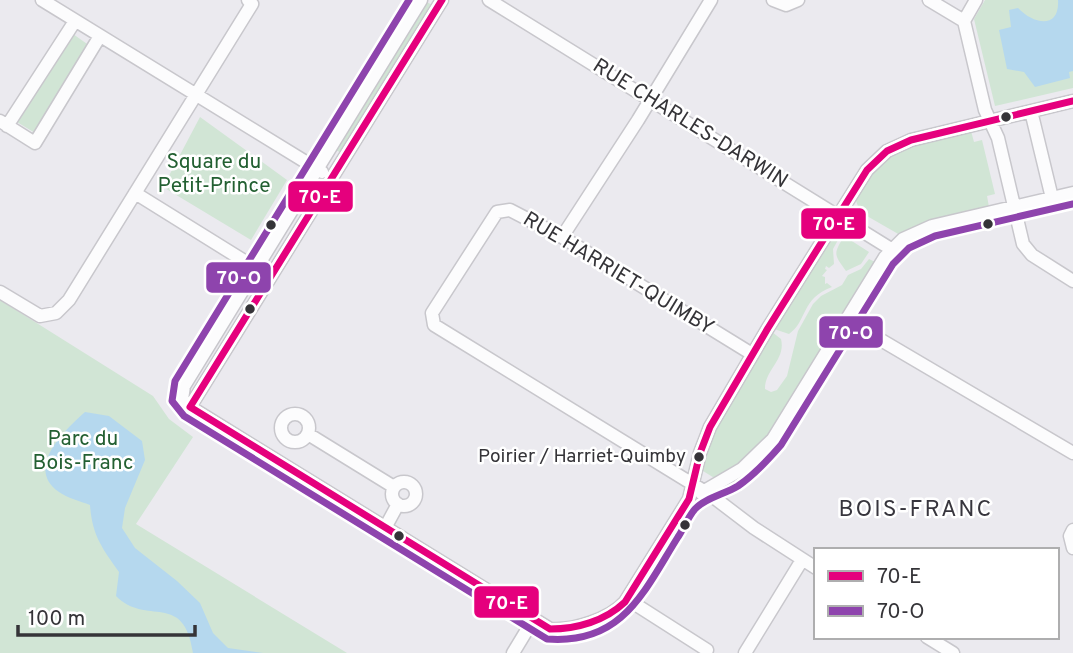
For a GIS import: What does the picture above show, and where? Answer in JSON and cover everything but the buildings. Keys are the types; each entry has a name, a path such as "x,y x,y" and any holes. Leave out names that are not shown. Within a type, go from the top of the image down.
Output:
{"street":[{"path":"42,0 331,177"},
{"path":"422,0 181,391 181,398 190,407 275,460 550,628 564,628 609,616 627,599 698,488 742,469 773,439 891,249 903,239 922,229 1073,193"},
{"path":"190,407 442,0"},
{"name":"RUE CHARLES-DARWIN","path":"489,0 891,249"},
{"path":"562,237 651,100 711,0"},
{"path":"773,0 786,5 798,0"},
{"path":"929,0 964,21"},
{"path":"976,0 964,21 985,110 998,138 1023,244 1032,255 1073,281"},
{"path":"0,292 40,316 57,313 69,300 198,94 250,2"},
{"path":"75,21 3,123 35,143 100,36"},
{"path":"698,488 700,453 710,427 752,354 867,170 887,151 911,140 1073,101"},
{"path":"1031,111 1052,198"},
{"path":"135,193 270,277"},
{"name":"RUE HARRIET-QUIMBY","path":"752,354 562,237 510,210 497,212 432,313 434,325 698,488 814,567"},
{"path":"847,320 1073,453"},
{"path":"293,414 306,419 308,434 299,442 287,440 281,427 285,418 293,414"},
{"path":"308,434 394,487"},
{"path":"275,460 287,440"},
{"path":"405,482 411,485 415,492 412,503 405,506 398,504 392,495 394,487 405,482"},
{"path":"385,528 398,504"},
{"path":"1073,530 1070,536 1073,548"},
{"path":"745,653 802,560"},
{"path":"627,599 708,650 705,653"},
{"path":"513,653 533,620"},
{"path":"931,639 953,653"}],"green space":[{"path":"985,0 1073,0 1073,88 995,106 974,19"},
{"path":"425,1 434,6 343,154 334,149"},
{"path":"73,34 90,46 35,133 17,122"},
{"name":"Square du Petit-Prince","path":"200,117 287,180 251,240 163,187"},
{"path":"971,131 974,142 982,140 995,194 987,196 989,207 900,235 860,212 855,198 881,162 912,145"},
{"path":"832,236 838,240 833,249 834,264 829,268 826,266 827,270 822,276 825,277 825,284 832,287 815,297 789,334 774,329"},
{"path":"844,236 869,252 861,264 846,271 836,254"},
{"path":"869,259 875,262 771,433 743,461 716,479 703,471 705,455 720,419 772,332 781,339 782,346 766,382 765,389 771,392 777,390 787,376 798,331 813,304 821,296 842,285 848,275 861,269"},
{"name":"Parc du Bois-Franc","path":"0,300 153,396 169,419 193,437 136,524 347,653 0,653"}],"water":[{"path":"1058,0 1073,0 1073,71 1069,72 1070,78 1035,87 1024,72 1007,69 999,30 1011,27 1009,10 1018,8 1031,18 1050,20 1055,16"},
{"path":"85,412 109,416 142,441 145,460 125,508 122,528 135,548 200,603 213,633 228,648 263,653 193,653 188,634 173,615 139,609 116,596 119,572 99,541 90,505 59,492 49,482 45,472 51,450"}],"transit line":[{"name":"70-O","path":"409,0 175,381 172,401 184,416 547,639 573,639 595,633 613,624 642,595 695,509 733,489 761,467 781,445 893,264 909,248 935,236 1073,204"},
{"name":"70-E","path":"442,0 190,407 550,629 590,623 625,602 689,499 700,453 710,427 768,328 867,170 887,151 911,140 1073,101"}],"place":[{"name":"Poirier / Harriet-Quimby","path":"699,457"}],"district":[{"name":"BOIS-FRANC","path":"916,510"}]}
